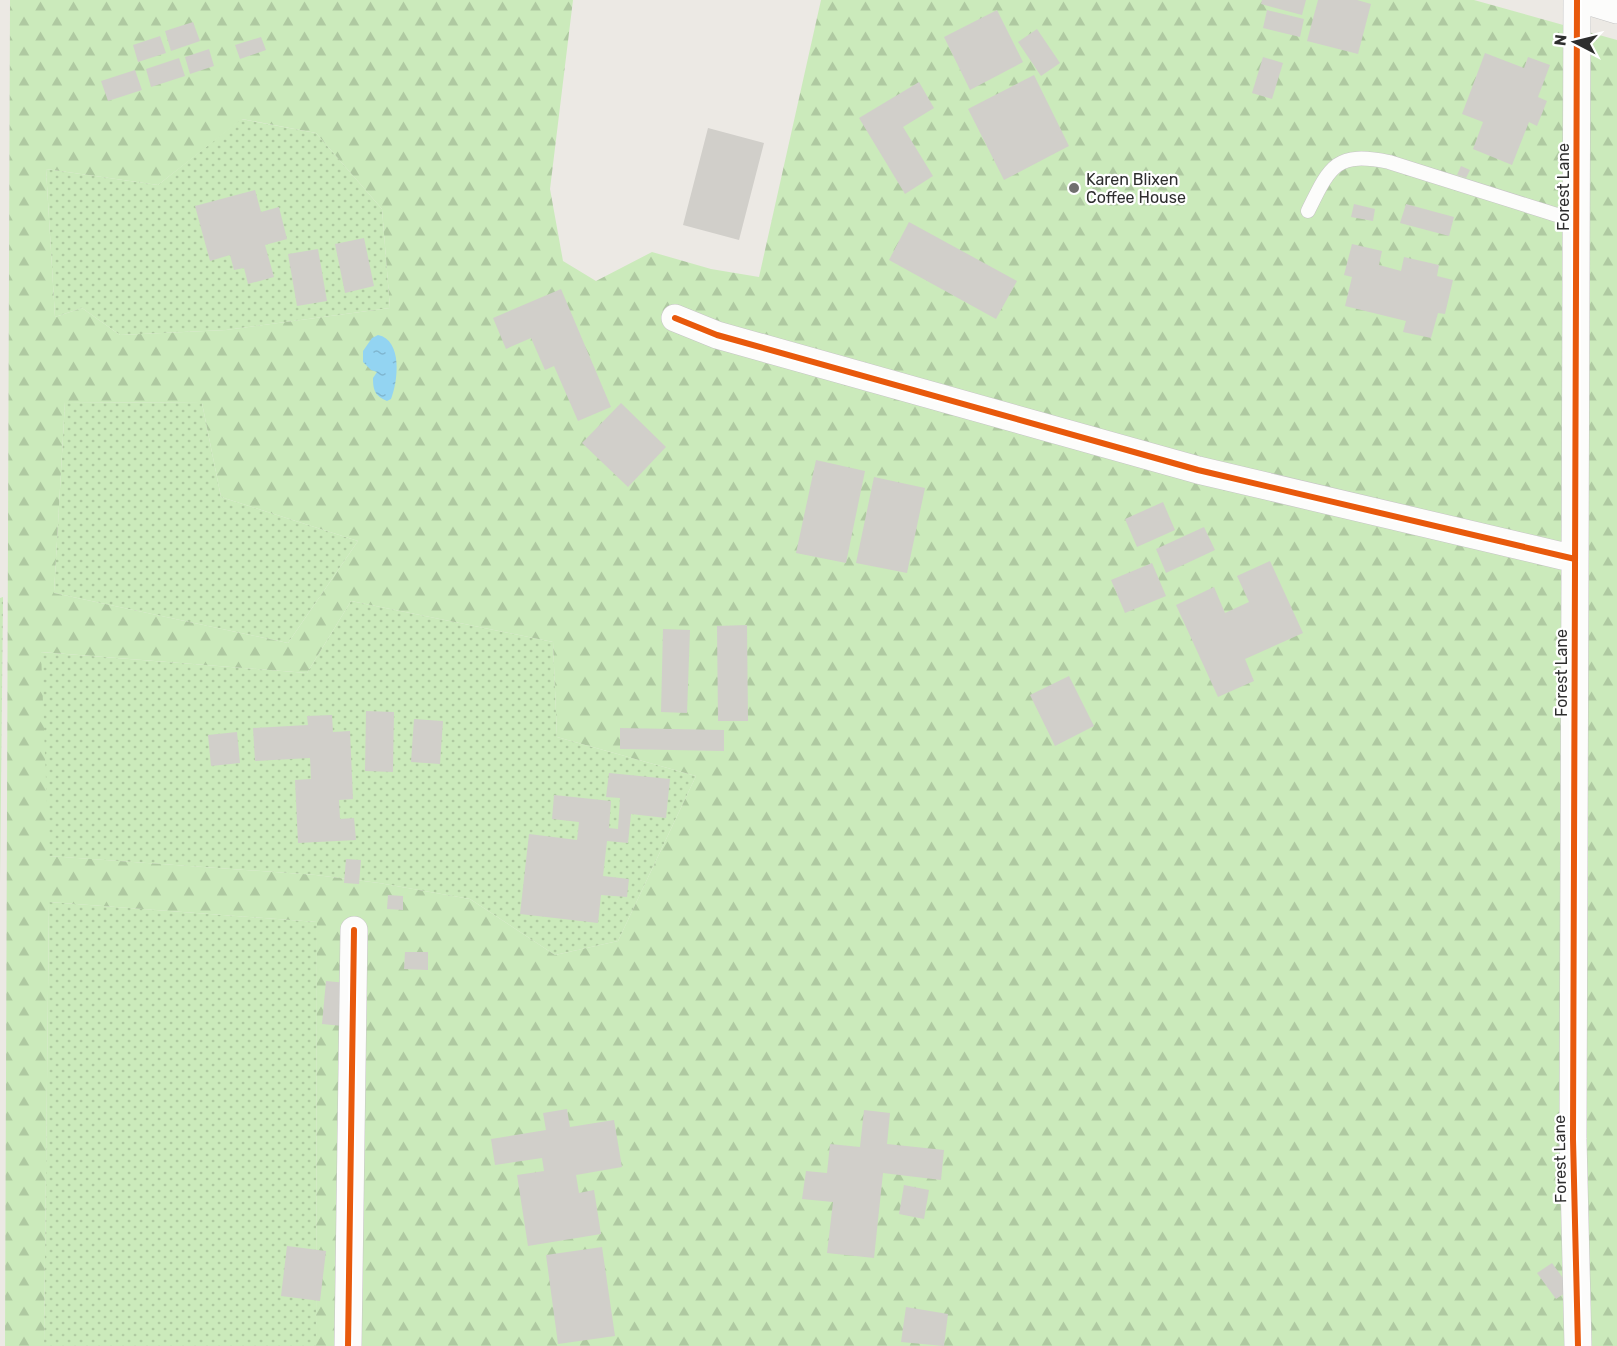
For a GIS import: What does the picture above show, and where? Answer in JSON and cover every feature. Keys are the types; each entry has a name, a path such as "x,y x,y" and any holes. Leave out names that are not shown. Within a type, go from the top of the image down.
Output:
{"street":[{"name":"Forest Lane","path":"1577,0 1573,1139 1578,1346"},
{"path":"1584,0 1617,10"},
{"path":"675,318 717,335 1198,470 1575,559"},
{"path":"348,1346 354,930"}],"lane":[{"path":"1308,211 1324,179 1341,162 1364,157 1399,165 1576,221"}],"green space":[{"path":"10,0 573,0 550,189 563,261 596,281 652,252 711,269 759,277 821,0 1474,0 1617,40 1617,1346 316,1346 317,922 49,902 44,1346 5,1346","holes":["242,119 316,133 382,209 390,308 226,330 120,335 82,308 55,317 46,169 158,185","65,402 202,403 221,497 358,541 288,643 54,593","351,601 553,642 557,737 696,776 618,941 555,955 470,899 316,875 49,856 41,652 307,673"]},
{"path":"241,119 316,133 382,209 390,308 226,330 120,335 82,308 55,317 46,169 158,185"},
{"path":"65,402 202,403 221,497 358,541 288,643 54,593"},
{"path":"3,597 0,884 0,598"},
{"path":"351,601 553,642 557,737 696,776 618,941 555,955 470,899 316,875 48,856 40,652 307,673"},
{"path":"49,902 317,922 316,1346 44,1346"}],"water":[{"path":"378,335 386,338 395,353 397,373 391,399 387,401 377,395 374,389 373,378 377,372 371,370 363,362 363,351 372,338"}],"building":[{"path":"1262,0 1306,0 1302,15 1261,4"},
{"path":"1318,0 1357,0 1371,4 1358,54 1307,41"},
{"path":"997,10 1023,62 970,90 944,37"},
{"path":"1267,10 1304,19 1300,37 1263,28"},
{"path":"193,22 200,41 171,51 165,31"},
{"path":"1037,29 1060,63 1041,76 1018,42"},
{"path":"160,36 166,53 138,62 133,45"},
{"path":"261,37 266,50 240,59 235,45"},
{"path":"209,49 214,66 190,74 185,57"},
{"path":"1485,53 1524,68 1528,57 1550,65 1538,97 1547,101 1537,126 1529,122 1512,165 1473,149 1483,122 1462,114"},
{"path":"1263,57 1283,63 1272,99 1252,93"},
{"path":"179,58 185,76 151,87 146,69"},
{"path":"135,70 142,90 108,101 101,81"},
{"path":"1034,75 1069,146 1004,180 968,109"},
{"path":"919,82 934,108 903,127 933,176 905,194 859,118"},
{"path":"708,128 764,143 739,240 683,225"},
{"path":"1461,166 1470,170 1466,178 1457,175"},
{"path":"255,190 261,212 279,207 287,239 265,245 274,277 248,284 244,268 234,270 230,255 210,261 195,206"},
{"path":"1354,204 1375,209 1373,221 1351,217"},
{"path":"1406,204 1454,217 1449,236 1400,223"},
{"path":"909,222 1017,281 996,319 889,260"},
{"path":"364,238 374,286 345,293 335,244"},
{"path":"1352,244 1382,251 1379,265 1401,271 1404,257 1439,265 1437,276 1453,280 1445,314 1438,313 1431,338 1403,332 1406,321 1345,306 1352,277 1344,275"},
{"path":"318,249 327,301 297,306 288,254"},
{"path":"561,289 611,407 578,421 554,366 545,370 531,338 506,349 493,318"},
{"path":"621,403 666,447 628,487 582,443"},
{"path":"816,460 865,471 846,563 796,553"},
{"path":"874,477 925,488 907,573 856,563"},
{"path":"1163,502 1175,530 1137,547 1125,519"},
{"path":"1204,527 1215,550 1166,573 1156,549"},
{"path":"1270,561 1303,633 1245,659 1254,681 1218,697 1176,605 1214,587 1225,613 1249,602 1237,576"},
{"path":"1152,563 1166,596 1125,613 1111,580"},
{"path":"747,625 748,721 718,721 717,626"},
{"path":"663,629 690,630 687,713 661,712"},
{"path":"1069,676 1094,726 1055,746 1030,695"},
{"path":"366,711 394,712 393,772 365,771"},
{"path":"332,715 333,732 350,731 353,799 339,800 340,819 354,818 356,840 298,843 295,780 311,779 310,758 255,761 253,728 308,725 307,716"},
{"path":"414,719 443,721 440,764 411,762"},
{"path":"620,728 724,730 724,751 620,749"},
{"path":"237,732 240,763 211,766 208,735"},
{"path":"609,773 670,779 666,818 631,814 628,843 607,841 603,876 629,879 627,897 601,895 598,923 520,914 529,834 577,840 579,822 552,819 554,795 611,801 609,828 618,829 620,798 606,797"},
{"path":"346,859 361,860 359,884 344,883"},
{"path":"388,895 403,896 403,910 387,909"},
{"path":"405,952 428,952 428,970 404,969"},
{"path":"326,981 347,983 343,1026 322,1024"},
{"path":"567,1109 570,1127 614,1120 622,1167 576,1175 579,1193 594,1190 601,1234 528,1246 517,1175 544,1171 542,1158 495,1165 491,1139 546,1130 543,1113"},
{"path":"864,1110 890,1113 887,1144 944,1150 941,1180 883,1173 874,1258 827,1253 833,1202 802,1199 806,1171 827,1173 830,1144 860,1147"},
{"path":"904,1185 929,1190 924,1219 899,1214"},
{"path":"287,1246 326,1251 320,1301 281,1296"},
{"path":"602,1247 615,1336 558,1344 546,1255"},
{"path":"1552,1263 1571,1289 1556,1299 1537,1273"},
{"path":"906,1307 948,1314 944,1346 901,1342"}],"cycle path":[{"path":"1577,0 1573,1139 1578,1346"},
{"path":"675,318 717,335 1198,470 1575,559"},
{"path":"348,1346 354,930"}],"place":[{"name":"Karen Blixen Coffee House","path":"1074,188"}]}
